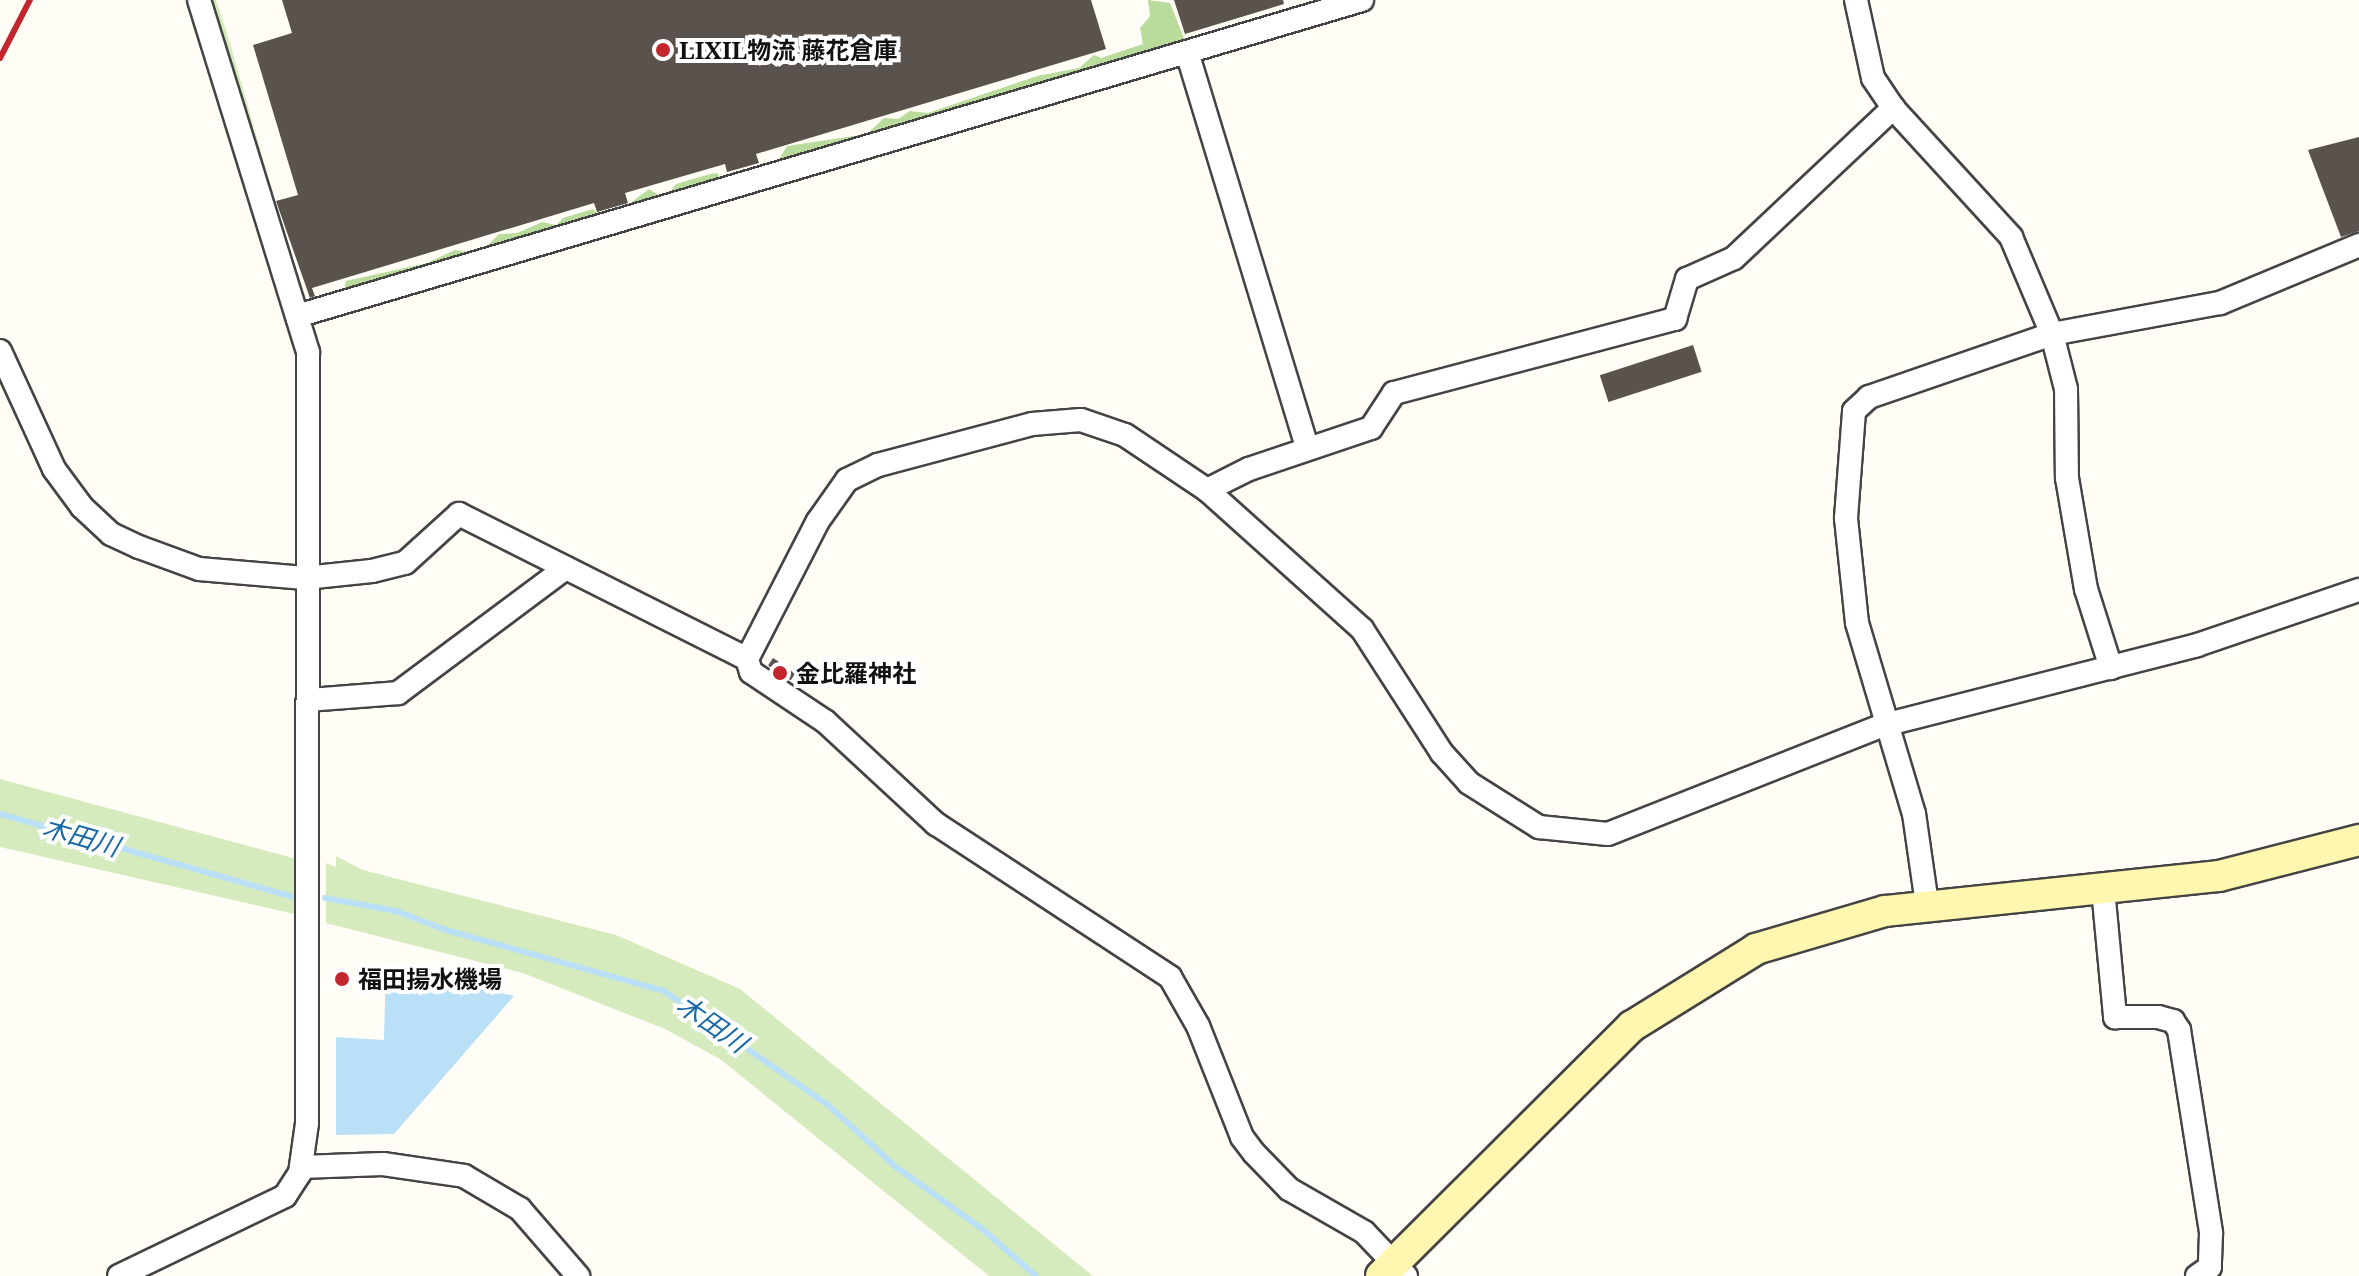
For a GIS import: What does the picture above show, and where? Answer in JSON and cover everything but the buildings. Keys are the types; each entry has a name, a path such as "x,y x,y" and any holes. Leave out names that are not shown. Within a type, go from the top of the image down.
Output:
{"street":[{"path":"119,1276 269,1207 285,1196 301,1167 307,1123 311,929 305,578 308,352 199,0"},
{"path":"297,316 1362,0"},
{"path":"1856,0 1865,56 1893,108 2011,237 2052,334 2066,389 2067,478 2086,589 2111,668"},
{"path":"1187,52 1307,448"},
{"path":"1207,490 1307,448 1371,428 1380,421 1394,393 1675,319 1687,279 1734,258 1893,108"},
{"path":"1927,904 1914,814 1884,725 1857,623 1846,518 1854,411 1869,397 2052,334 2220,303 2359,245"},
{"path":"0,351 54,469 82,507 111,534 199,569 305,578 405,563 459,514 747,659"},
{"path":"2359,590 2197,645 1884,725 1608,834 1539,827 1469,783 1442,753 1362,629 1207,490 1125,435 1081,420 1006,429 878,465 839,486 747,659 751,672 826,722 936,824 1170,977 1198,1026 1242,1137 1254,1153 1289,1189 1364,1232 1394,1271 1603,1051 1670,997 1769,944 1843,919 1927,904 2219,876 2359,840"},
{"path":"308,700 398,693 521,606 566,568"},
{"path":"2103,889 2115,1017 2158,1017 2173,1021 2179,1030 2211,1233 2210,1267 2197,1276"},
{"path":"301,1167 383,1164 464,1176 520,1209 578,1276"}],"green space":[{"path":"206,0 216,0 227,33 275,201 270,203"},
{"path":"1148,0 1170,3 1186,43 778,161 787,146 867,134 884,118 898,119 910,111 928,113 1037,76 1079,68 1094,55 1101,58 1143,44 1140,28 1150,16"},
{"path":"717,173 721,179 674,195 671,191 676,184"},
{"path":"649,189 663,198 609,212 629,204"},
{"path":"593,209 599,215 344,291 346,281 427,263 455,250 469,252 488,245 499,234 517,233 542,222 556,225 563,218"},
{"path":"0,779 300,860 303,916 0,847"},
{"path":"336,856 363,870 616,935 740,989 1093,1276 989,1276 720,1059 665,1029 523,973 326,923 326,863 336,867"}],"water":[{"path":"386,966 514,996 394,1134 336,1135 336,1037 384,1040"}],"waterway":[{"name":"木田川","path":"0,814 300,899"},
{"name":"木田川","path":"325,898 396,911 446,930 664,991 828,1105 896,1167 981,1228 1036,1276"}],"railway":[{"path":"0,58 30,0"}],"place":[{"name":"LIXIL物流 藤花倉庫","path":"663,50"},
{"name":"金比羅神社","path":"780,673"},
{"name":"福田揚水機場","path":"342,979"}]}
